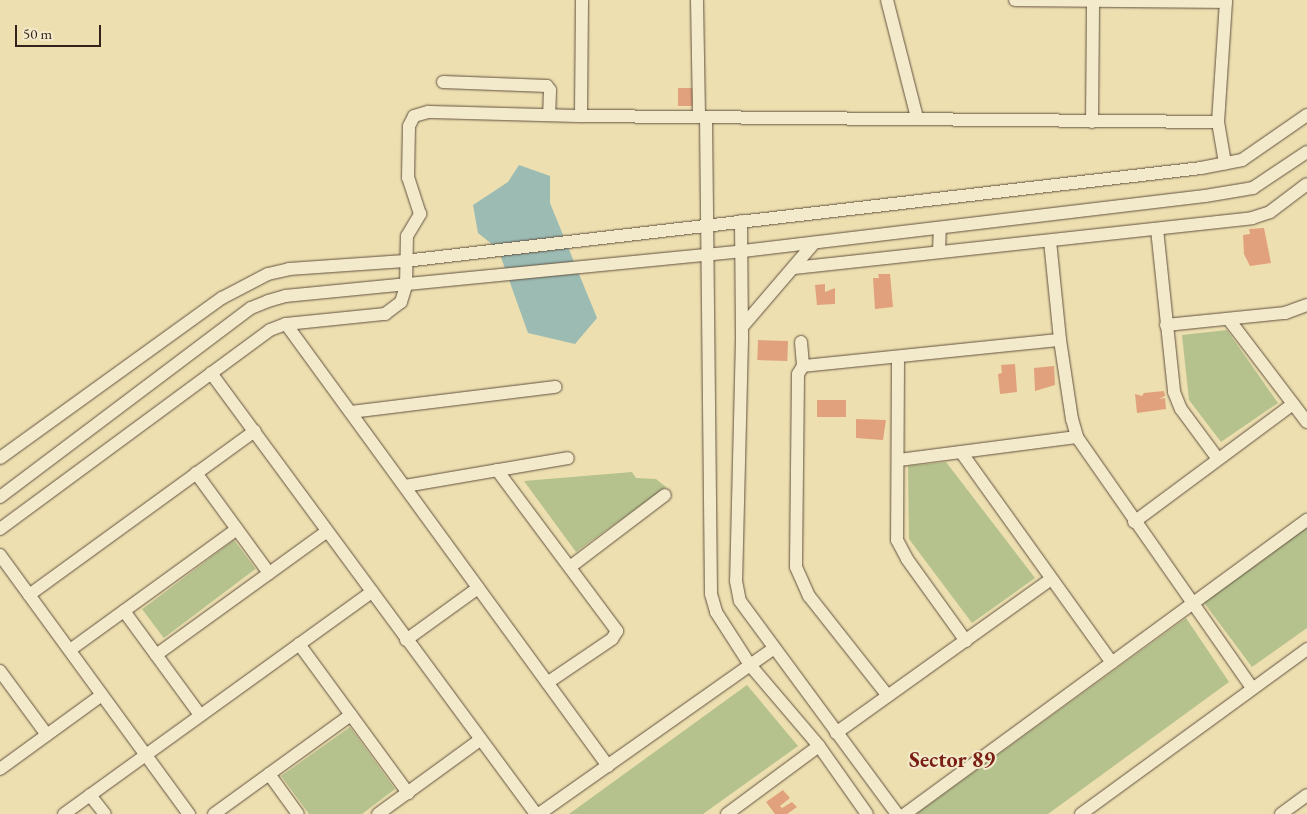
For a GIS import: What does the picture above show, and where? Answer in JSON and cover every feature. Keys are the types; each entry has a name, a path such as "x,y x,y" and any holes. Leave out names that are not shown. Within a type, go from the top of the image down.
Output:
{"street":[{"path":"581,116 582,0"},
{"path":"697,0 709,254 710,581 716,612 750,665 819,746 867,814"},
{"path":"887,0 917,118"},
{"path":"1015,0 1093,2 1226,1 1218,122 1225,164"},
{"path":"1092,122 1093,2"},
{"path":"443,82 547,86 550,90 549,115"},
{"path":"0,529 270,330 286,324 389,313 401,302 406,286 407,236 420,214 408,178 409,126 414,116 428,112 581,116 1218,122"},
{"path":"0,458 248,282 289,269 405,261 1225,164 1242,160 1307,116"},
{"path":"0,497 251,308 286,296 406,286 743,252 1206,196 1253,188 1307,152"},
{"path":"794,268 1260,217 1307,184"},
{"path":"741,221 743,252 742,327 736,581 740,601 773,649 898,814"},
{"path":"939,252 940,228"},
{"path":"1157,229 1166,325 1177,402 1218,459"},
{"path":"1050,241 1060,340 1077,437 1134,522 1252,688"},
{"path":"742,327 814,243"},
{"path":"1166,325 1230,320 1294,311 1307,305"},
{"path":"1230,320 1307,422"},
{"path":"286,324 608,766"},
{"path":"803,366 898,359 1060,340"},
{"path":"801,342 803,366 798,374 796,567 808,596 888,696"},
{"path":"898,359 899,460 897,540 907,560 966,641"},
{"path":"211,373 480,740 538,814 773,649"},
{"path":"351,412 555,387"},
{"path":"1134,522 1293,404"},
{"path":"29,595 255,432"},
{"path":"899,460 1077,437"},
{"path":"961,452 1112,663"},
{"path":"405,486 568,458"},
{"path":"497,470 614,627 616,635 548,683"},
{"path":"196,473 269,573"},
{"path":"570,566 665,495"},
{"path":"905,814 1307,520"},
{"path":"70,650 237,529"},
{"path":"156,655 327,531"},
{"path":"0,555 189,814"},
{"path":"836,733 1051,579"},
{"path":"406,640 478,588"},
{"path":"64,814 372,592"},
{"path":"124,611 200,715"},
{"path":"299,644 408,793"},
{"path":"1081,814 1095,810 1252,688 1307,649"},
{"path":"2,679 47,735"},
{"path":"0,769 102,695"},
{"path":"214,814 351,715"},
{"path":"378,814 480,740"},
{"path":"726,814 819,746"},
{"path":"269,774 298,814"},
{"path":"90,795 105,814"},
{"path":"1281,814 1307,796"}],"green space":[{"path":"1227,330 1278,403 1221,442 1189,400 1182,335"},
{"path":"946,462 1035,578 972,623 909,539 908,466"},
{"path":"632,472 636,478 656,479 666,487 576,552 524,481"},
{"path":"1307,526 1307,628 1252,667 1202,600"},
{"path":"234,540 256,569 164,638 142,609"},
{"path":"1186,618 1229,682 1048,814 916,814"},
{"path":"747,685 798,746 703,814 569,814"},
{"path":"350,727 395,789 362,814 309,814 281,776"}],"water":[{"path":"519,165 550,176 550,203 597,318 575,344 528,333 498,249 478,233 473,205 508,182"}],"building":[{"path":"678,88 695,88 695,106 678,106"},
{"path":"1264,228 1271,263 1250,266 1244,254 1243,235 1250,234 1249,229"},
{"path":"878,274 890,274 893,307 875,309 873,278 879,278"},
{"path":"825,284 825,292 835,288 835,304 817,305 815,285"},
{"path":"758,340 788,341 787,361 757,360"},
{"path":"1015,364 1017,392 1000,394 998,374 1002,373 1001,365"},
{"path":"1054,366 1055,385 1035,391 1034,368"},
{"path":"1164,391 1165,396 1159,399 1165,398 1166,409 1137,413 1135,394 1142,396 1144,393"},
{"path":"817,400 846,400 846,417 817,417"},
{"path":"856,419 886,420 883,440 856,438"},
{"path":"783,790 790,798 780,806 782,808 792,802 797,807 787,814 775,814 766,802"}],"district":[{"name":"Sector 89","path":"952,760"}]}
